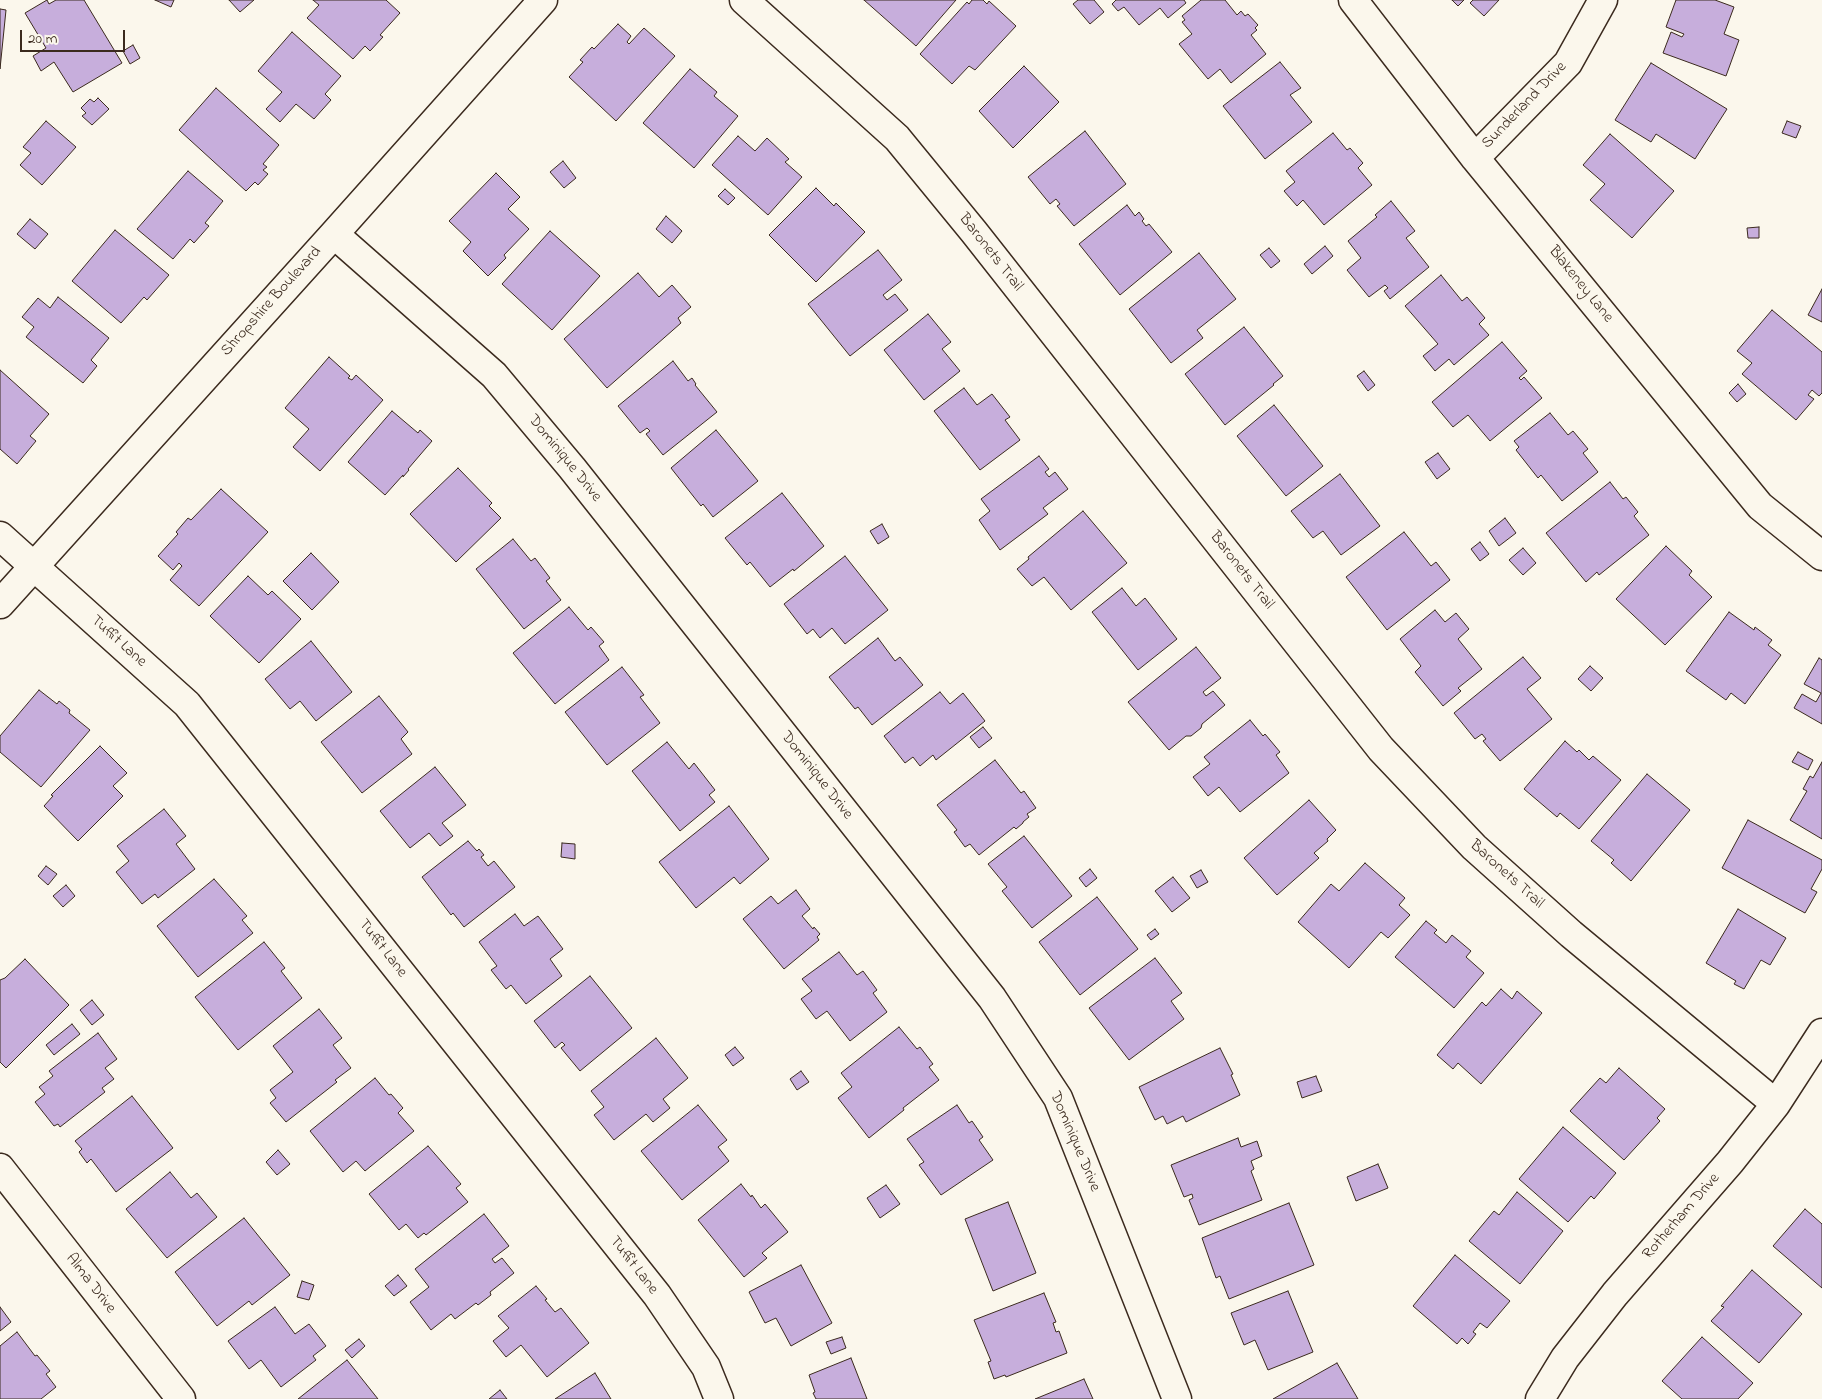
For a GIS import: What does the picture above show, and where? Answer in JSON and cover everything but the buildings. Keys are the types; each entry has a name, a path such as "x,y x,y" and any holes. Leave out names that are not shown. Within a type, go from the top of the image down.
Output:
{"street":[{"name":"Shropshire Boulevard","path":"0,604 33,565 334,234 543,0"},
{"name":"Baronets Trail","path":"744,0 897,138 974,232 1381,749 1474,847 1571,934 1776,1104"},
{"name":"Blakeney Lane","path":"1353,0 1475,158 1760,506 1822,556"},
{"name":"Sunderland Drive","path":"1475,158 1568,63 1603,0"},
{"name":"Dominique Drive","path":"334,234 494,375 572,468 992,998 1058,1098 1177,1399"},
{"name":"Tuffit Lane","path":"0,536 187,704 657,1295 706,1367 719,1399"},
{"name":"Rotherham Drive","path":"1540,1399 1565,1358 1615,1294 1730,1162 1776,1104 1822,1033"},
{"name":"Alma Drive","path":"0,1168 181,1399"}]}
